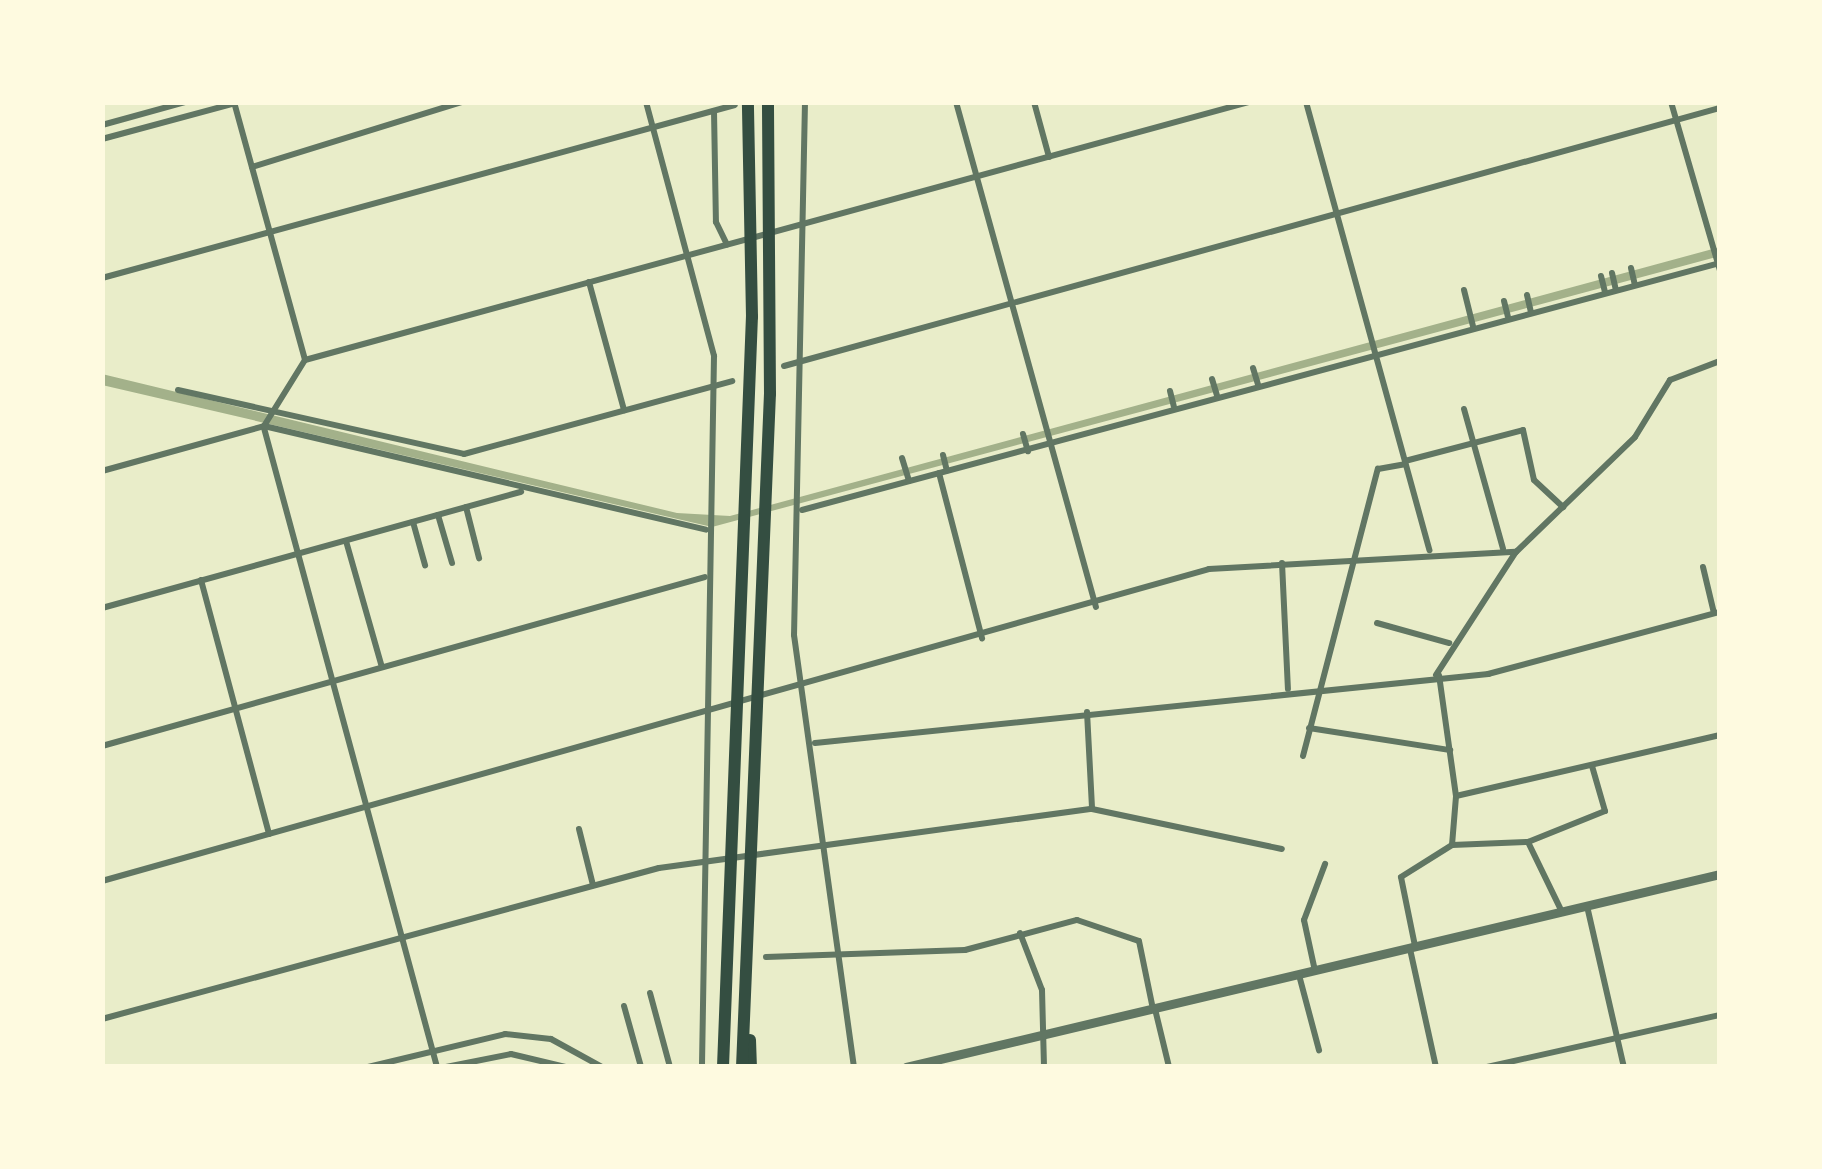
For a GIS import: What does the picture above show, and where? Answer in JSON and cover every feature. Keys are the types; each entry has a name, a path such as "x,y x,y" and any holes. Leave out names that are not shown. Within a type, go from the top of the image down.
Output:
{"highway":[{"path":"746,1067 744,973 772,246 768,102"},
{"path":"724,1067 752,252 742,104"}],"street":[{"path":"102,124 185,102"},
{"path":"102,140 234,102 305,360"},
{"path":"252,167 462,102"},
{"path":"646,102 691,255 712,386 700,689 710,714 702,1067"},
{"path":"806,102 811,223 794,635 815,743 854,1067"},
{"path":"956,102 1096,607"},
{"path":"1034,102 1049,157"},
{"path":"566,1067 511,1054 442,1067 434,1049 264,427 305,360 1249,102"},
{"path":"1306,102 1430,551"},
{"path":"802,510 1257,382 1307,363 1374,354 1719,264 1671,102"},
{"path":"102,278 742,104"},
{"path":"717,108 716,222 727,245"},
{"path":"784,366 1720,108"},
{"path":"1631,268 1635,284"},
{"path":"1612,273 1616,290"},
{"path":"1601,276 1605,292"},
{"path":"590,281 625,410"},
{"path":"1564,286 1567,302"},
{"path":"1464,290 1473,326"},
{"path":"1527,295 1531,312"},
{"path":"1504,301 1508,317"},
{"path":"1452,845 1456,796 1437,675 1450,644 1516,552 1635,437 1670,380 1720,361"},
{"path":"1253,368 1257,382"},
{"path":"1212,379 1216,393"},
{"path":"178,390 464,454 732,381"},
{"path":"1170,391 1173,405"},
{"path":"1119,407 1123,419"},
{"path":"1464,409 1503,550"},
{"path":"1720,410 1720,426"},
{"path":"1090,415 1093,427"},
{"path":"102,471 264,427 706,529"},
{"path":"1303,756 1378,469 1522,430 1534,480 1563,507"},
{"path":"1023,434 1027,447"},
{"path":"943,455 982,638"},
{"path":"903,463 908,479"},
{"path":"102,608 525,490"},
{"path":"466,507 479,558"},
{"path":"438,515 452,563"},
{"path":"413,522 425,565"},
{"path":"346,541 382,667"},
{"path":"102,880 1096,607 1209,569 1354,555 1516,552"},
{"path":"1282,563 1288,689"},
{"path":"815,743 1288,689 1488,674 1717,612 1703,567"},
{"path":"102,746 705,577"},
{"path":"201,580 268,834"},
{"path":"1377,623 1450,644"},
{"path":"1087,712 1092,809"},
{"path":"1309,728 1450,750"},
{"path":"1456,796 1720,735"},
{"path":"1436,1067 1401,877 1452,845 1528,842 1605,811 1592,765"},
{"path":"102,1019 593,885 709,862 1092,809 1282,849"},
{"path":"579,829 593,885"},
{"path":"1528,842 1562,912"},
{"path":"1315,971 1304,920 1325,864"},
{"path":"906,1067 1720,874"},
{"path":"1587,906 1624,1067"},
{"path":"766,957 965,950 1077,920 1139,941 1169,1067"},
{"path":"1020,933 1046,1034 1044,1067"},
{"path":"1299,975 1319,1049"},
{"path":"650,993 670,1067"},
{"path":"624,1006 641,1067"},
{"path":"1487,1067 1720,1015"},
{"path":"368,1067 434,1049 530,1035 602,1067"}],"shaded area":[{"path":"1720,247 1720,256 712,527 102,385 102,374 677,513 730,516"}]}
